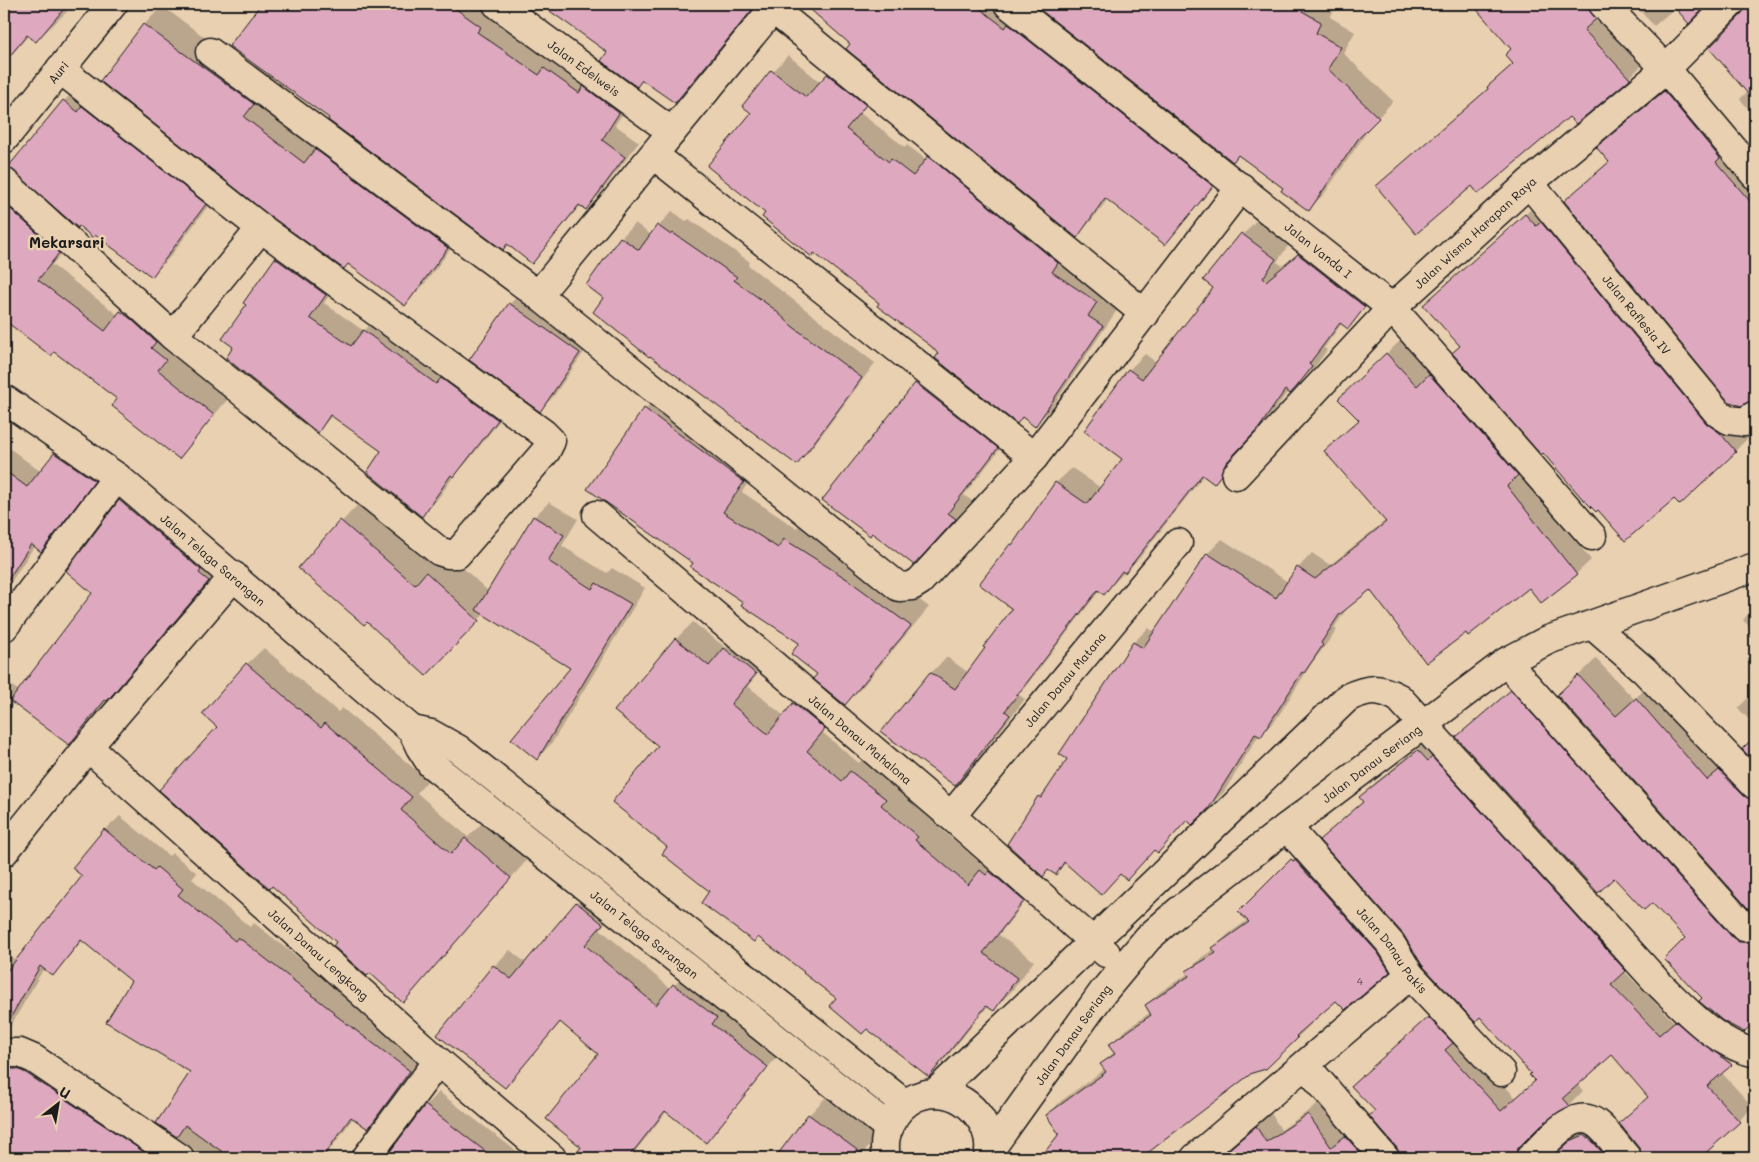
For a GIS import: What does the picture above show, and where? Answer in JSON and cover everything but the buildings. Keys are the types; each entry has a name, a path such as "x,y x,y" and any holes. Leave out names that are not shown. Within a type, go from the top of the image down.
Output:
{"street":[{"name":"Auri","path":"4,139 112,4"},
{"name":"Jalan Edelweis","path":"496,4 672,132"},
{"name":"Jalan Vanda I","path":"1008,4 1392,308 1592,536"},
{"path":"1603,4 1666,69 1755,175"},
{"name":"Jalan Wisma Harapan Raya","path":"1236,475 1392,308 1529,183 1666,69 1730,4"},
{"path":"538,295 775,6 1144,314"},
{"path":"210,52 538,295 899,587 912,586 920,581 1034,457 1241,187"},
{"path":"4,182 173,336 439,551 457,554 546,452 551,442 543,433 261,228 60,70"},
{"path":"654,154 1034,457"},
{"name":"Jalan Raflesia IV","path":"1529,183 1718,413 1729,420 1745,422 1755,414"},
{"path":"173,336 261,228"},
{"name":"Jalan Telaga Sarangan","path":"4,399 117,477 412,730 420,747 432,764 888,1128"},
{"path":"4,627 117,477"},
{"name":"Jalan Danau Mahalona","path":"598,515 951,816 1094,940 1121,968"},
{"name":"Jalan Danau Matana","path":"951,816 1178,543"},
{"path":"1755,567 1548,640 1506,662 1423,724 1658,983 1697,1021 1727,1043 1755,1054"},
{"path":"4,852 88,746 234,576"},
{"path":"1592,625 1644,670 1755,785"},
{"path":"1506,662 1744,927"},
{"name":"Jalan Danau Seriang","path":"935,1093 1347,698 1359,692 1375,689 1385,691 1400,698 1423,724 1180,910 1148,938 1121,968 989,1154"},
{"name":"Jalan Telaga Sarangan","path":"412,730 431,734 458,749 905,1104"},
{"name":"Jalan Danau Lengkong","path":"88,746 438,1061 552,1158"},
{"name":"Jalan Danau Pakis","path":"1287,827 1391,944 1410,975 1501,1072"},
{"path":"1195,1158 1306,1066 1410,975"},
{"path":"4,1053 20,1053 34,1059 180,1158"},
{"path":"366,1158 438,1061"},
{"path":"1306,1066 1385,1158"},
{"path":"886,1158 884,1140 891,1120 905,1104 919,1097 935,1093 956,1098 975,1110 986,1128 989,1154"},
{"path":"1530,1158 1570,1122 1580,1118 1588,1118 1600,1126 1627,1158"}],"district":[{"name":"Mekarsari","path":"67,242"}]}
